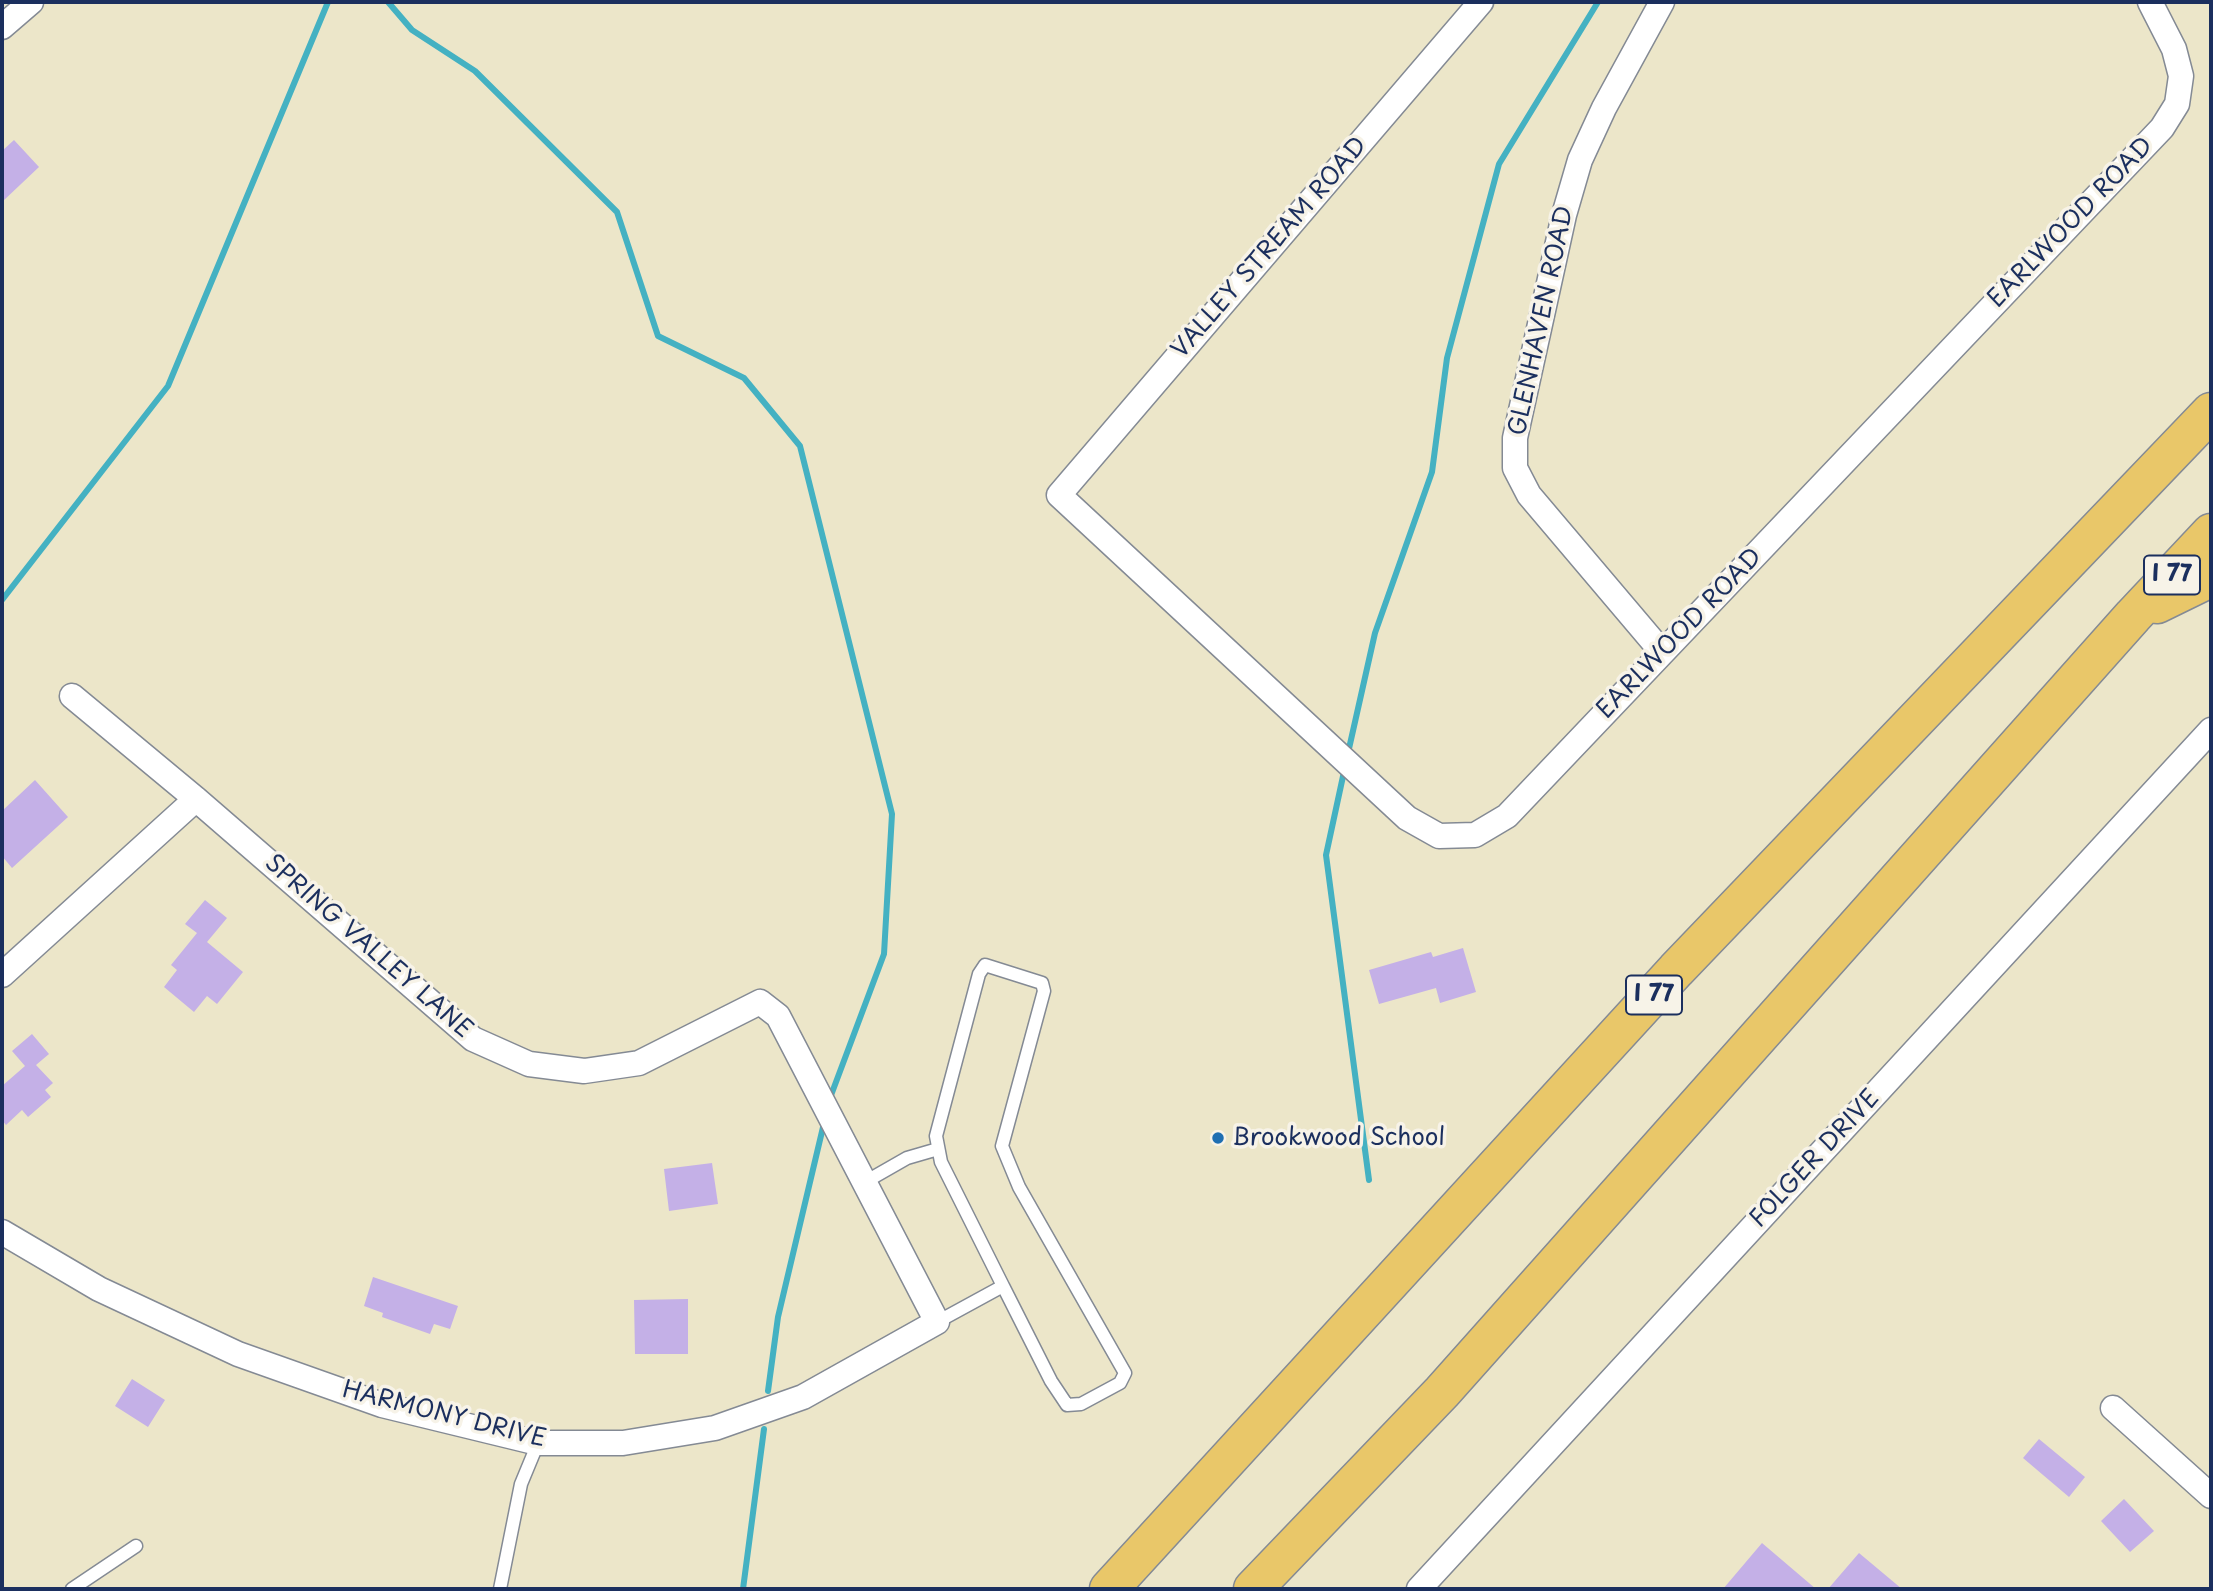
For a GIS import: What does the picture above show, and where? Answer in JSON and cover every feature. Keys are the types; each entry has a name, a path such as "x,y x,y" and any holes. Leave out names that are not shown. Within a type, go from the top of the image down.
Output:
{"highway":[{"name":"I 77","path":"1109,1589 1676,970 2211,412"},
{"name":"I 77","path":"1253,1589 1442,1392 2133,616 2211,533"},
{"path":"2133,616 2202,582 2211,573"}],"street":[{"path":"2,27 31,2"},
{"name":"VALLEY STREAM ROAD","path":"1059,495 1481,2"},
{"name":"GLENHAVEN ROAD","path":"1662,2 1604,108 1580,160 1563,215 1515,449 1515,468 1529,495 1662,652"},
{"name":"EARLWOOD ROAD","path":"1059,495 1407,818 1439,836 1475,835 1507,816 2162,128 2177,104 2181,76 2174,49 2150,2"},
{"path":"2,975 196,799 72,696"},
{"name":"FOLGER DRIVE","path":"1419,1589 2211,730"},
{"name":"SPRING VALLEY LANE","path":"196,799 473,1039 529,1064 584,1071 639,1063 760,1002 778,1016 937,1322"},
{"name":"HARMONY DRIVE","path":"2,1232 99,1289 238,1354 382,1405 538,1443 623,1443 715,1428 803,1397 937,1322"},
{"path":"2113,1408 2211,1496"}],"lane":[{"path":"985,965 1042,983 1044,991 1002,1146 1019,1187 1125,1373 1121,1383 1081,1404 1067,1405 1051,1381 1003,1286 968,1221 941,1162 936,1136 979,974 985,965"},
{"path":"864,1182 907,1158 938,1149"},
{"path":"937,1322 1003,1286"},
{"path":"500,1589 522,1485 538,1443"},
{"path":"72,1589 136,1546"}],"building":[{"path":"14,140 39,167 2,202 2,151"},
{"path":"35,780 68,817 12,868 2,856 2,811"},
{"path":"205,900 227,918 207,942 243,972 217,1004 207,996 194,1012 164,987 177,970 171,965 197,933 185,924"},
{"path":"1463,948 1476,992 1440,1003 1436,988 1379,1004 1369,970 1431,952 1433,957"},
{"path":"32,1034 49,1054 36,1065 53,1083 45,1090 51,1097 28,1117 22,1110 6,1125 2,1120 2,1086 25,1066 12,1051"},
{"path":"712,1163 718,1204 669,1211 664,1169"},
{"path":"373,1277 458,1306 450,1329 434,1324 430,1334 382,1317 383,1313 364,1306"},
{"path":"688,1299 688,1354 635,1354 634,1300"},
{"path":"132,1379 165,1400 148,1427 115,1406"},
{"path":"2039,1439 2085,1477 2069,1497 2023,1458"},
{"path":"2124,1499 2154,1531 2130,1552 2101,1521"},
{"path":"1762,1543 1816,1589 1723,1589"},
{"path":"1859,1553 1902,1589 1828,1589"}],"waterway":[{"path":"2,600 168,386 328,2"},
{"path":"388,2 412,30 475,71 617,212 658,336 744,378 800,446 892,814 884,954 830,1098"},
{"path":"1348,753 1375,633 1432,472 1447,358 1499,164 1598,2"},
{"path":"1345,767 1326,855 1369,1180"},
{"path":"768,1391 778,1317 824,1123"},
{"path":"743,1589 764,1429"}],"place":[{"name":"Brookwood School","path":"1218,1138"}]}
